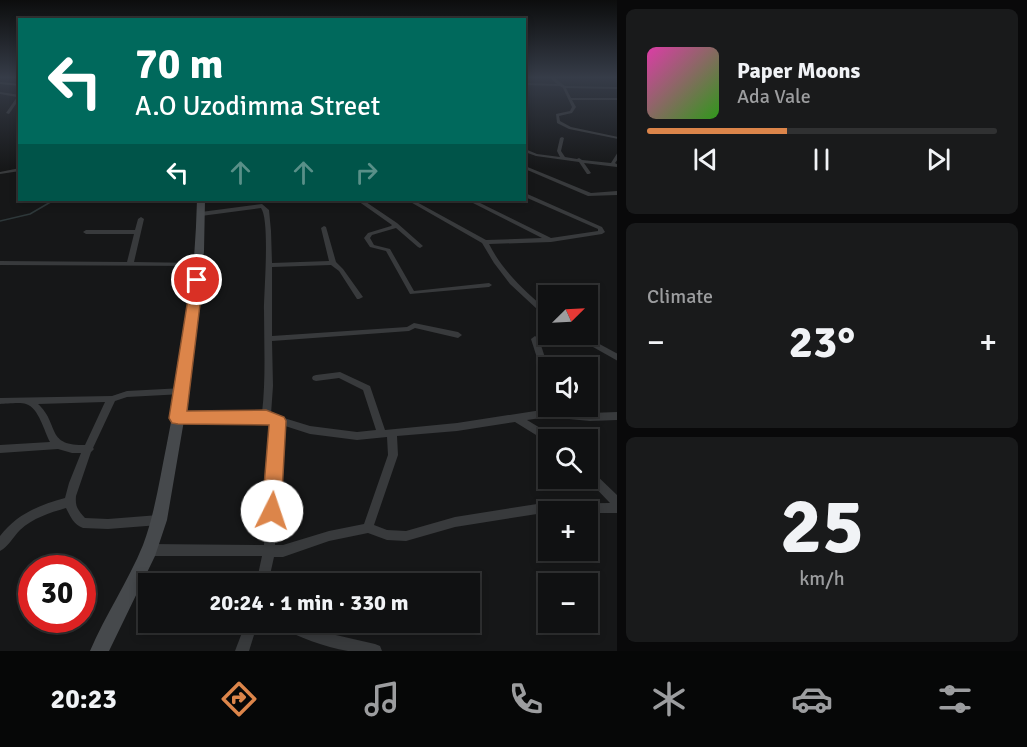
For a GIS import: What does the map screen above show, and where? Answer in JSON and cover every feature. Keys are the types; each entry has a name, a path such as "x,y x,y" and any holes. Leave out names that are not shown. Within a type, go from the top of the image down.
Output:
{"main road":[{"path":"99,651 149,550 159,520 183,391 199,265 201,201"}],"street":[{"path":"8,113 11,107"},
{"path":"574,107 571,112 557,115 561,124 617,138"},
{"path":"562,138 559,151 563,158"},
{"path":"526,150 615,166"},
{"path":"579,159 589,173"},
{"path":"526,167 590,195 617,193"},
{"path":"0,173 18,169"},
{"path":"412,201 485,242 551,240 597,234 603,230 526,195"},
{"path":"361,201 395,224 420,246"},
{"path":"473,201 551,240"},
{"path":"201,214 262,206 267,213 271,265 268,339 270,384 266,416"},
{"path":"130,264 141,219"},
{"path":"395,224 394,227 370,234 367,238 372,246 388,250 412,293 489,285"},
{"path":"324,228 333,263 341,270 359,297"},
{"path":"86,232 138,232"},
{"path":"485,242 491,254 512,280 538,305"},
{"path":"0,263 199,265"},
{"path":"271,265 333,263"},
{"path":"268,339 409,329 414,325 458,335"},
{"path":"535,339 541,357"},
{"path":"594,345 617,357"},
{"path":"316,378 340,375 367,388 387,434 393,455 368,528"},
{"path":"0,401 112,399 137,393 183,391"},
{"path":"112,399 89,449 70,502 75,516 83,523 108,524 159,520"},
{"path":"26,400 38,406 58,445"},
{"path":"178,418 266,416 331,434 387,434 516,418 538,413"},
{"path":"598,417 617,416"},
{"path":"516,418 538,431"},
{"path":"264,573 269,552 278,421"},
{"path":"0,448 58,445 69,450 89,449"},
{"path":"598,485 617,505"},
{"path":"0,545 11,530 30,513 70,502"},
{"path":"149,550 283,551 329,536 368,528 387,535 406,536 455,522 537,509 617,506"},
{"path":"242,651 248,633"},
{"path":"304,633 375,651"}],"waterway":[{"path":"0,221 30,214 52,201"}],"route":[{"path":"197,280 178,418 266,416 278,421 272,511"}]}
